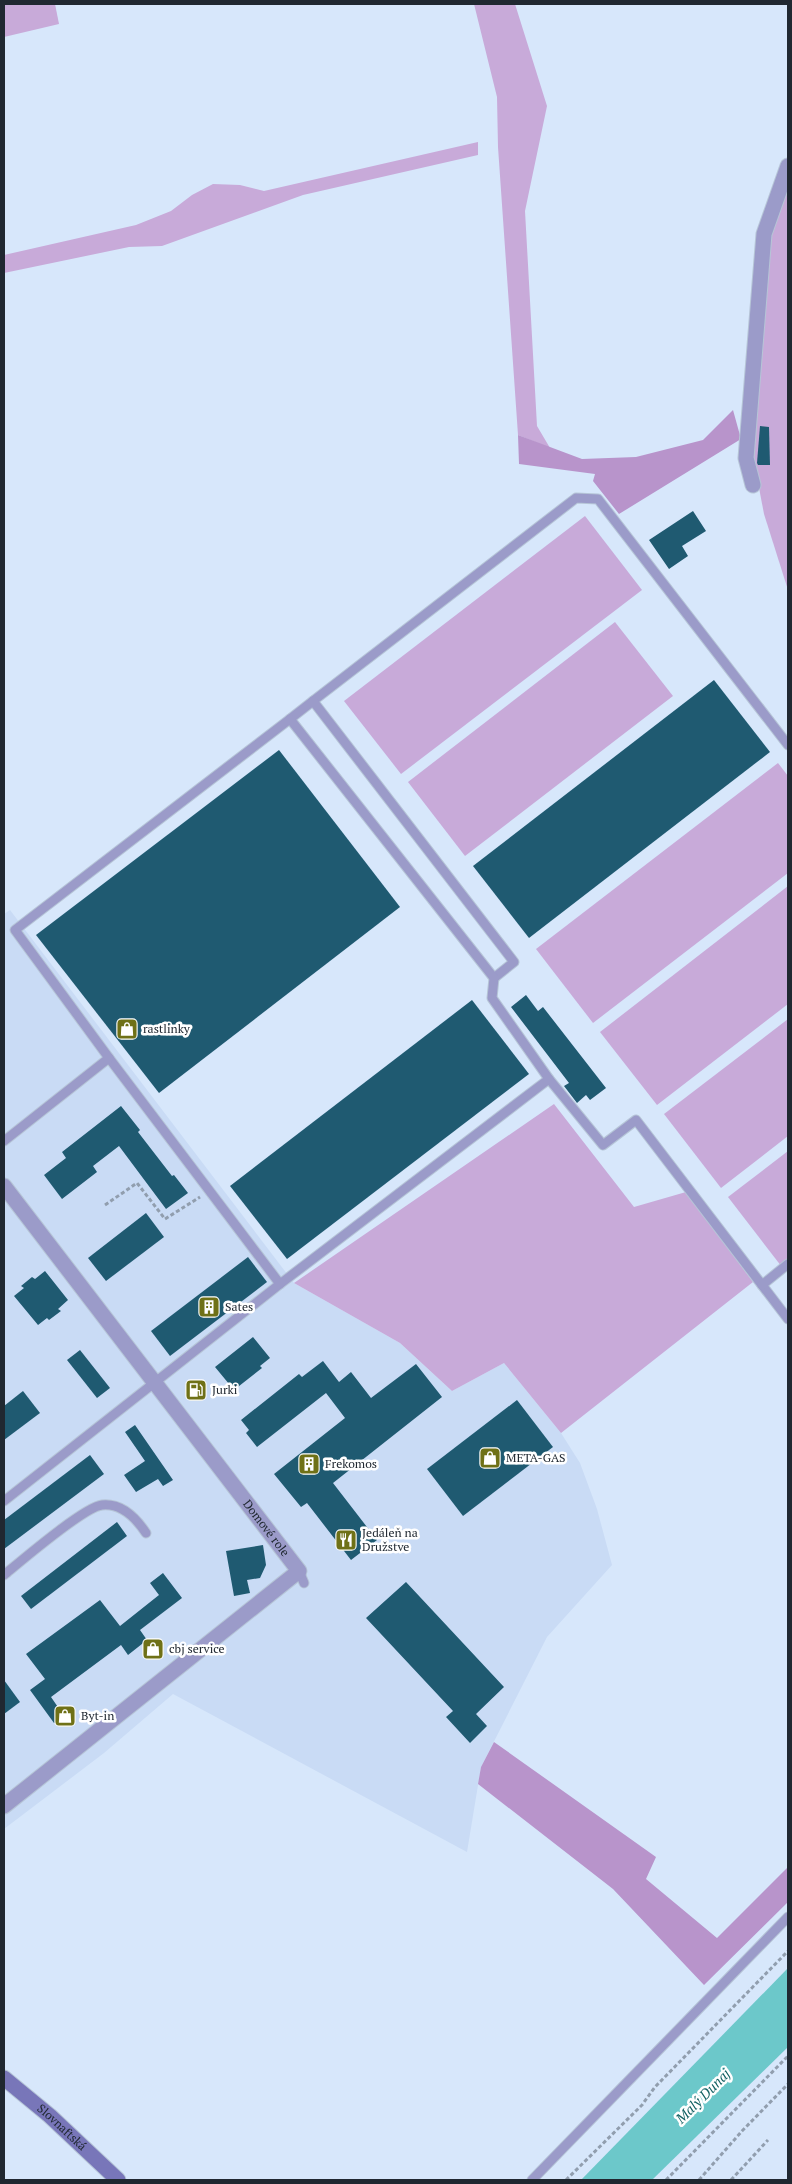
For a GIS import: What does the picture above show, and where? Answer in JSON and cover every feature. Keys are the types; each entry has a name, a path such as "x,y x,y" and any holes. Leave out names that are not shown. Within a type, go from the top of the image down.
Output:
{"main road":[{"name":"Slovnaftská","path":"4,2078 50,2116 118,2180"}],"street":[{"path":"753,485 746,458 764,234 788,166"},
{"name":"Domové role","path":"4,1186 302,1577 4,1806"}],"lane":[{"path":"280,1284 15,930 576,498 598,498 788,745"},
{"path":"313,701 514,962 494,978"},
{"path":"290,719 494,978 492,998 549,1079 603,1145 636,1120 788,1319"},
{"path":"4,1141 109,1058"},
{"path":"4,1501 280,1284 549,1079"},
{"path":"762,1285 788,1264"},
{"path":"4,1575 79,1516 101,1505 120,1508 136,1519 146,1532"},
{"path":"532,2180 788,1916"}],"path":[{"path":"105,1206 137,1183 165,1219 210,1191"},
{"path":"566,2180 642,2105 655,2087 788,1951"},
{"path":"666,2180 788,2056"},
{"path":"699,2180 742,2131 788,2084"},
{"path":"731,2180 768,2140"}],"shaded area":[{"path":"4,4 55,4 59,24 4,37"},
{"path":"474,4 515,4 547,106 525,211 537,426 550,448 518,435 498,147 497,97"},
{"path":"478,142 478,155 303,195 162,246 129,247 4,273 4,255 136,225 171,211 192,195 213,184 240,185 264,191"},
{"path":"788,190 788,590 764,514 752,451 771,237"},
{"path":"733,410 741,439 619,514 593,481 595,474 519,464 518,435 582,459 636,457 703,440"},
{"path":"585,516 642,590 401,774 344,701"},
{"path":"615,622 673,696 465,856 408,782"},
{"path":"778,763 788,776 788,873 593,1023 536,949"},
{"path":"788,886 788,1004 657,1105 600,1032"},
{"path":"10,910 294,1283 400,1343 452,1391 504,1363 561,1433 580,1463 597,1509 612,1565 547,1637 481,1767 467,1852 173,1694 104,1753 4,1829 4,914"},
{"path":"788,1019 788,1136 721,1188 664,1114"},
{"path":"554,1104 634,1207 686,1192 753,1282 561,1433 504,1363 452,1391 400,1343 294,1283"},
{"path":"788,1151 788,1269 785,1271 728,1197"},
{"path":"494,1742 656,1857 646,1879 717,1938 788,1867 788,1902 704,1985 613,1889 478,1784 481,1767"}],"water":[{"name":"Malý Dunaj","path":"788,1968 788,2047 652,2180 581,2180"}],"building":[{"path":"760,426 769,427 770,465 758,465 757,463"},
{"path":"693,511 706,531 682,546 688,556 669,569 649,540"},
{"path":"714,680 770,752 529,938 473,866"},
{"path":"279,750 400,907 159,1093 36,935"},
{"path":"526,995 538,1011 543,1007 606,1088 590,1100 586,1095 577,1103 564,1086 569,1083 511,1007"},
{"path":"472,1000 529,1074 287,1259 230,1186"},
{"path":"121,1106 140,1130 138,1132 172,1176 174,1175 188,1193 166,1209 119,1146 93,1166 97,1172 62,1199 44,1175 66,1158 62,1152"},
{"path":"146,1213 164,1237 106,1281 88,1258"},
{"name":"Sates","path":"248,1257 267,1282 170,1356 151,1331"},
{"path":"45,1271 68,1300 58,1309 61,1311 38,1325 14,1296 24,1288 21,1286 32,1277 35,1279"},
{"path":"253,1337 270,1358 260,1366 262,1368 234,1390 215,1367"},
{"path":"80,1350 110,1388 97,1398 67,1360"},
{"path":"323,1361 339,1382 351,1372 371,1398 416,1364 442,1397 333,1483 377,1540 351,1560 307,1503 301,1507 274,1474 345,1418 326,1393 257,1447 246,1433 249,1430 241,1420 299,1374 302,1377"},
{"path":"23,1391 40,1413 4,1440 4,1406"},
{"name":"META-GAS","path":"517,1400 553,1447 463,1516 427,1469"},
{"path":"135,1425 173,1480 163,1486 158,1479 136,1492 124,1475 145,1461 125,1432"},
{"path":"90,1455 104,1474 4,1549 4,1520"},
{"path":"117,1522 127,1536 31,1609 21,1596"},
{"path":"263,1545 266,1565 260,1578 247,1580 250,1593 234,1596 226,1551"},
{"path":"163,1573 182,1598 140,1630 147,1640 128,1655 121,1645 51,1697 64,1716 54,1723 30,1690 45,1679 26,1654 100,1600 120,1626 159,1595 150,1583"},
{"path":"406,1582 504,1687 476,1714 487,1726 470,1743 446,1717 453,1711 366,1618"},
{"path":"4,1680 20,1702 4,1714"}],"place":[{"name":"rastlinky","path":"127,1029"},
{"name":"Sates","path":"209,1307"},
{"name":"Jurki","path":"196,1390"},
{"name":"META-GAS","path":"490,1458"},
{"name":"Frekomos","path":"309,1464"},
{"name":"Jedáleň na Družstve","path":"346,1540"},
{"name":"cbj service","path":"153,1649"},
{"name":"Byt-in","path":"65,1716"}]}
